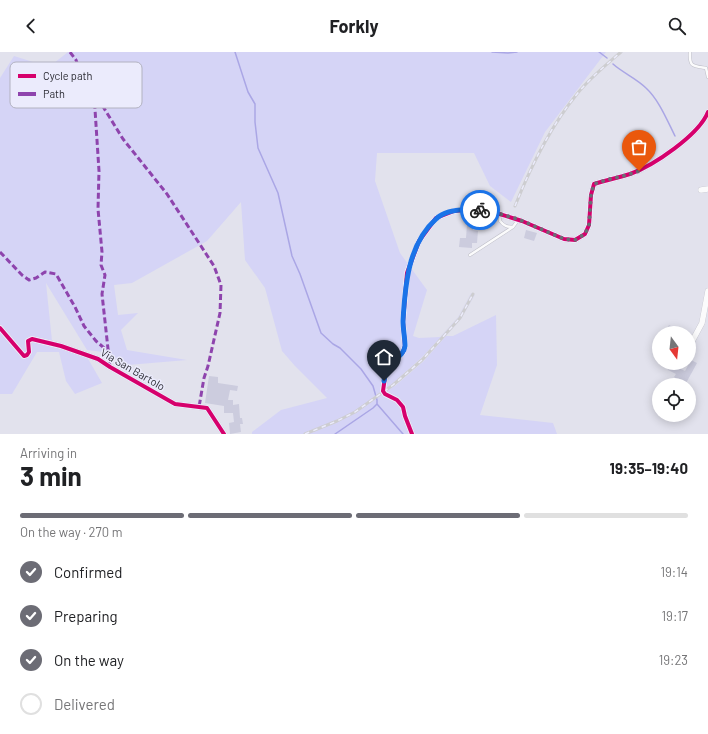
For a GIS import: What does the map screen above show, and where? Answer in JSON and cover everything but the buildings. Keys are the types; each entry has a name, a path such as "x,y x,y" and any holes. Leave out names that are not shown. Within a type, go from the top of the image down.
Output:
{"street":[{"path":"412,434 405,416 404,406 397,400 385,394 382,390 386,370 389,365 403,352 405,346 403,322 407,273 419,241 436,218 454,211 473,209 518,219 564,239 575,240 585,234 589,225 591,195 594,184 604,180 628,175 649,165 699,128 708,112"},
{"path":"701,190 708,189"},
{"path":"696,334 702,323 708,291"},
{"name":"Via San Bartolo","path":"0,328 20,349 24,356 28,355 28,341 32,339 61,346 98,358 110,367 175,404 207,408 224,434"}],"lane":[{"path":"690,52 689,59 691,64 706,68 708,77"},
{"path":"500,214 500,221 504,225 513,227"},
{"path":"470,255 513,227 518,219"}],"shaded area":[{"path":"68,52 606,52 545,132 511,202 490,186 474,153 377,153 375,181 400,253 427,290 413,336 419,338 441,337 420,359 392,384 395,386 424,361 446,336 453,336 496,315 497,365 480,415 553,423 557,434 252,434 252,432 281,410 327,398 282,351 265,288 245,260 241,202 207,241 132,283 114,285 118,315 138,313 121,330 127,350 187,360 128,365 103,352 87,350 46,283 52,341 87,357 102,383 75,394 66,381 59,352 37,352 12,394 0,394 0,78 10,62 10,108 142,108 142,62 55,62"},
{"path":"14,56 33,62 10,62"},
{"path":"471,293 475,295 461,319 424,361 394,386 391,384 420,359 458,317"}],"waterway":[{"path":"235,52 248,92 255,104 255,122 258,148 278,193 292,256 321,333 340,348 361,369 373,386 377,404 403,434"},
{"path":"492,52 517,52"},
{"path":"599,52 607,58"},
{"path":"613,64 638,81 651,93 662,110 675,136"},
{"path":"335,434 377,404"}],"railway":[{"path":"515,206 542,147 558,120 582,88 621,52"},
{"path":"305,434 355,412 393,385 422,360 460,318 473,294"}],"marked path":[{"path":"70,52 77,62"},
{"path":"95,108 99,171 98,209 102,252 101,265 105,275 102,294 110,367"},
{"path":"104,108 123,139 167,194 214,266 221,285 220,313 204,378 199,407"},
{"path":"0,252 22,275 29,280 36,278 45,272 56,274 84,326 96,341 110,353"}],"cycle path":[{"path":"412,434 403,407 397,400 385,394 383,391 386,370 389,365 403,352 405,346 403,322 407,273 419,241 436,218 454,211 473,209 490,211 522,221 564,239 575,240 585,234 589,225 591,195 594,184 630,174 651,164 685,140 703,121 708,112"},
{"path":"0,328 24,356 29,352 28,341 32,339 61,346 98,359 175,404 207,408 224,434"}],"way so far":[{"path":"480,210 490,211 518,219 564,239 575,240 585,234 589,225 591,195 594,184 639,171"}],"route":[{"path":"384,381 386,370 389,365 403,352 405,346 403,322 407,273 419,241 436,218 454,211 473,209 480,210"}]}
